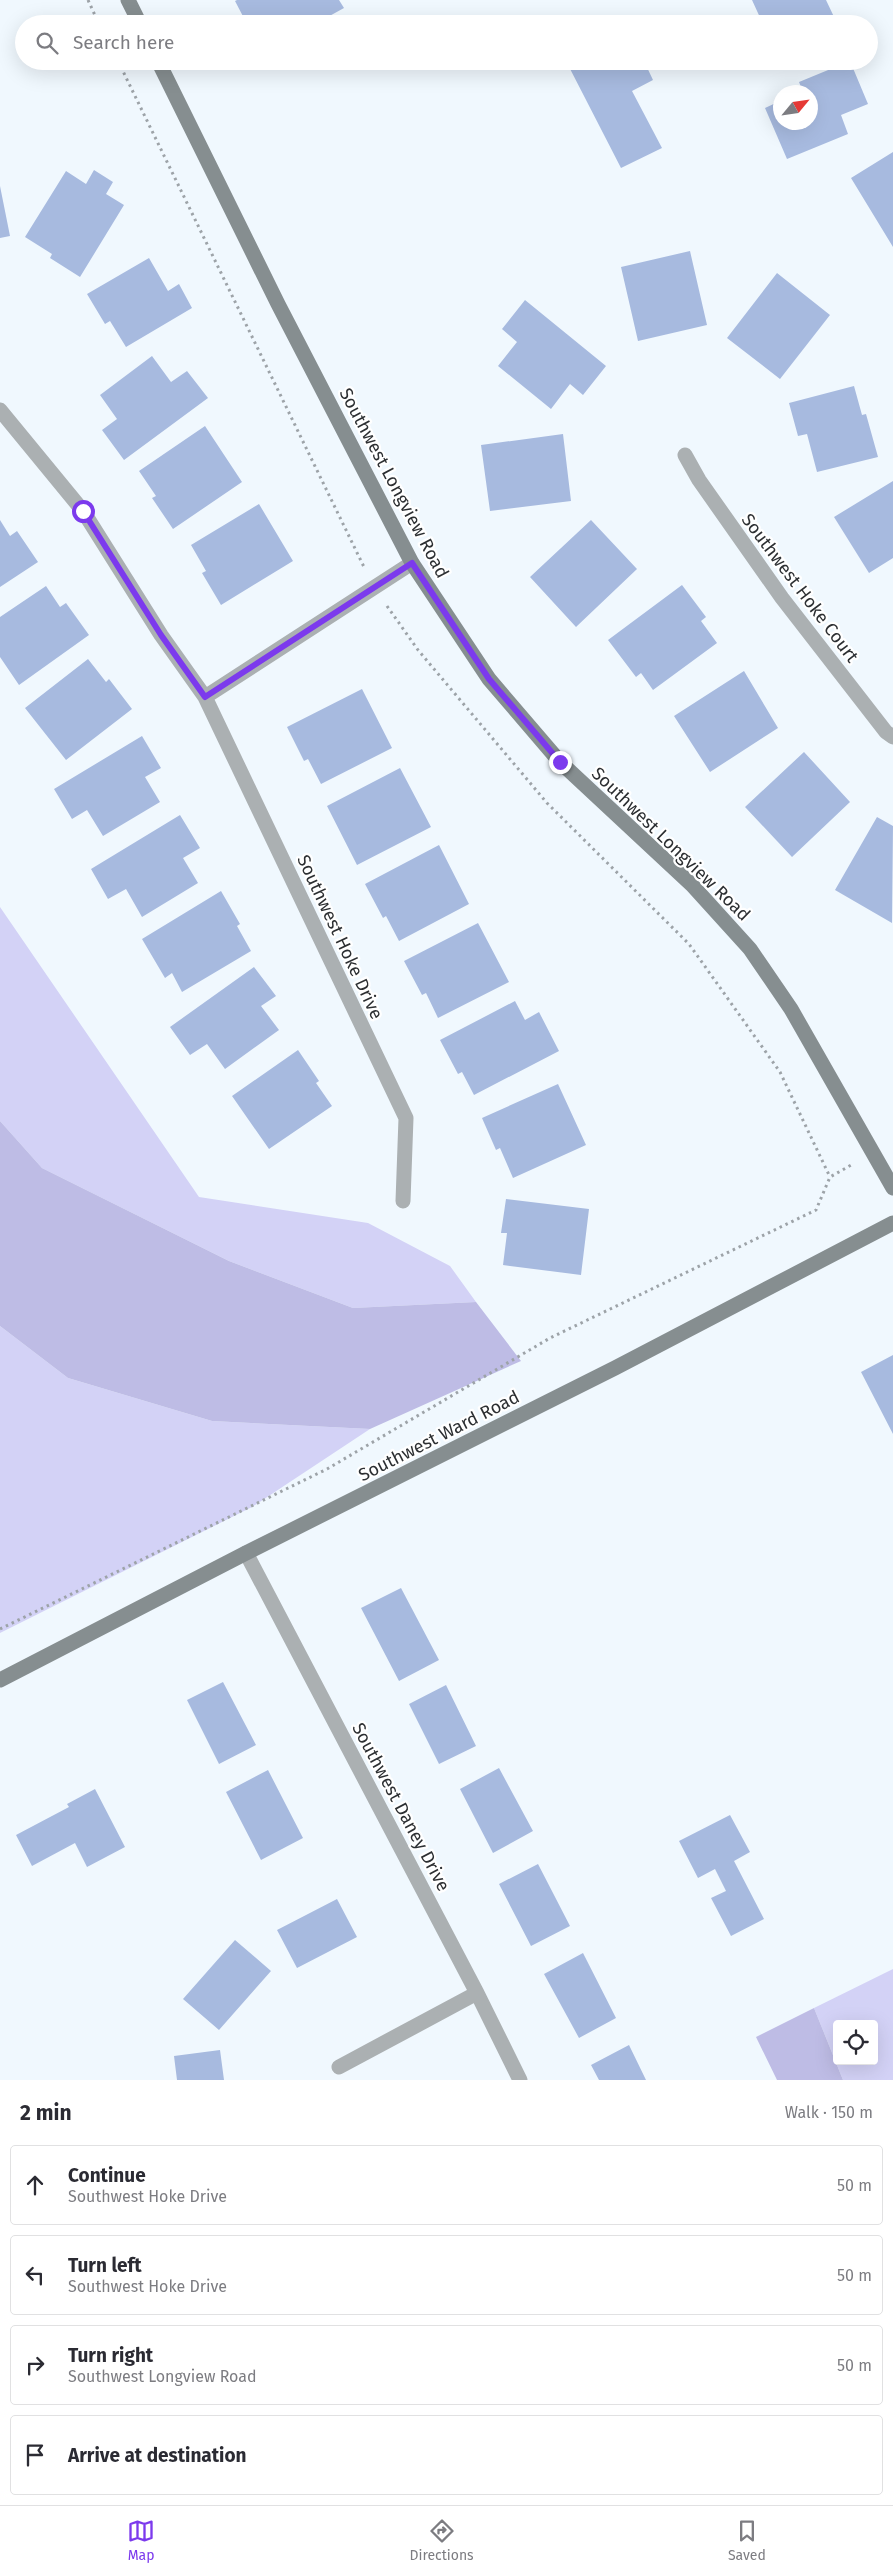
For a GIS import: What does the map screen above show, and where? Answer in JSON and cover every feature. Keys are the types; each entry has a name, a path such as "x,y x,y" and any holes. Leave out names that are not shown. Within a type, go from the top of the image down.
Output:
{"street":[{"path":"128,0 136,15"},
{"name":"Southwest Longview Road","path":"162,70 278,304 412,563 489,679 560,762 692,885 750,949 791,1008 893,1188"},
{"name":"Southwest Hoke Drive","path":"0,410 83,511 161,635 205,697 406,1118 403,1200"},
{"name":"Southwest Hoke Court","path":"685,455 699,480 782,598 886,732 893,737"},
{"path":"205,697 412,563"},
{"name":"Southwest Ward Road","path":"0,1680 246,1553 607,1372 893,1223"},
{"name":"Southwest Daney Drive","path":"246,1553 477,1993 520,2080"},
{"path":"339,2067 477,1993"}],"path":[{"path":"88,0 95,15"},
{"path":"0,1629 327,1469 550,1338 816,1210 830,1177 873,1152"}],"shaded area":[{"path":"0,907 199,1197 368,1223 450,1266 476,1302 353,1308 229,1261 42,1168 0,1121"},
{"path":"0,1121 42,1168 229,1261 353,1308 476,1302 521,1361 370,1429 212,1421 68,1378 0,1326"},
{"path":"0,1326 68,1378 212,1421 370,1429 252,1507 0,1633"},
{"path":"893,1969 893,2080 843,2080 837,2065 878,2065 878,2020 833,2020 833,2055 814,2008"},
{"path":"814,2008 833,2055 833,2065 837,2065 843,2080 777,2080 756,2037"}],"building":[{"path":"339,0 344,8 331,15 242,15 235,1"},
{"path":"752,0 826,0 833,15 759,15"},
{"path":"571,70 648,70 653,80 632,91 662,148 621,168"},
{"path":"828,70 854,70 868,104 841,115 848,134 787,159 774,130 818,130 818,85 800,85 799,82"},
{"path":"773,104 773,127 765,108"},
{"path":"893,152 893,247 851,178"},
{"path":"94,170 113,182 106,194 124,205 80,277 50,258 52,254 25,237 66,171 86,184"},
{"path":"0,186 10,236 0,238"},
{"path":"690,251 707,325 638,341 621,267"},
{"path":"149,258 168,291 179,284 192,308 126,347 110,321 105,324 87,294"},
{"path":"777,273 830,315 780,379 727,338"},
{"path":"525,300 606,366 583,395 570,384 551,409 498,366 517,342 502,329"},
{"path":"152,356 171,382 187,371 208,398 124,460 102,430 117,419 100,395"},
{"path":"854,386 862,415 866,414 878,457 817,472 807,434 798,436 789,403"},
{"path":"205,426 242,482 173,529 152,498 156,496 139,471"},
{"path":"563,434 571,501 490,511 481,445"},
{"path":"893,481 893,558 869,573 834,517"},
{"path":"259,504 293,561 221,605 202,573 206,571 191,545"},
{"path":"0,520 10,536 17,531 38,562 0,587"},
{"path":"591,520 637,569 576,627 530,577"},
{"path":"682,585 706,617 701,621 717,643 653,690 641,673 636,677 608,640"},
{"path":"46,586 60,607 66,603 89,635 19,685 0,657 0,617"},
{"path":"88,659 106,682 109,679 132,709 66,760 25,708"},
{"path":"744,671 778,728 710,772 674,716"},
{"path":"362,689 392,748 321,784 308,759 304,761 287,727"},
{"path":"142,736 161,768 145,777 160,802 103,836 87,810 72,819 54,789"},
{"path":"804,752 850,802 792,857 745,807"},
{"path":"400,768 431,827 357,865 327,806"},
{"path":"180,815 200,848 183,858 198,883 142,917 126,889 108,899 91,869"},
{"path":"877,817 893,826 892,923 835,890"},
{"path":"439,845 469,904 399,941 386,916 383,918 365,884"},
{"path":"221,891 240,924 237,926 251,951 182,992 172,973 165,978 142,939"},
{"path":"478,923 509,982 438,1018 426,993 422,995 404,961"},
{"path":"254,967 276,996 261,1006 279,1030 225,1069 207,1044 190,1055 170,1027"},
{"path":"515,1001 525,1020 539,1012 559,1051 474,1095 462,1072 458,1074 440,1040"},
{"path":"298,1050 319,1081 316,1083 332,1106 269,1149 232,1096"},
{"path":"558,1084 586,1145 513,1178 500,1148 496,1150 482,1118"},
{"path":"506,1199 589,1209 581,1275 503,1265 507,1233 501,1233"},
{"path":"893,1355 893,1434 861,1372"},
{"path":"401,1588 439,1660 399,1681 361,1608"},
{"path":"223,1682 256,1745 219,1764 187,1700"},
{"path":"446,1685 476,1746 439,1764 409,1704"},
{"path":"499,1768 533,1831 493,1853 460,1789"},
{"path":"268,1770 303,1838 261,1860 226,1792"},
{"path":"95,1789 125,1847 87,1867 75,1843 32,1866 16,1835 69,1807 67,1804"},
{"path":"730,1815 750,1852 734,1861 764,1919 731,1936 711,1898 726,1891 715,1869 698,1878 679,1841"},
{"path":"538,1864 570,1926 531,1946 499,1884"},
{"path":"337,1899 357,1937 297,1968 277,1930"},
{"path":"235,1940 271,1971 219,2030 183,1999"},
{"path":"583,1953 616,2018 579,2038 544,1974"},
{"path":"629,2045 646,2080 599,2080 591,2065"},
{"path":"220,2050 224,2080 177,2080 174,2056"}],"route":[{"path":"83,511 161,635 205,697 412,563 489,679 560,762"}]}
